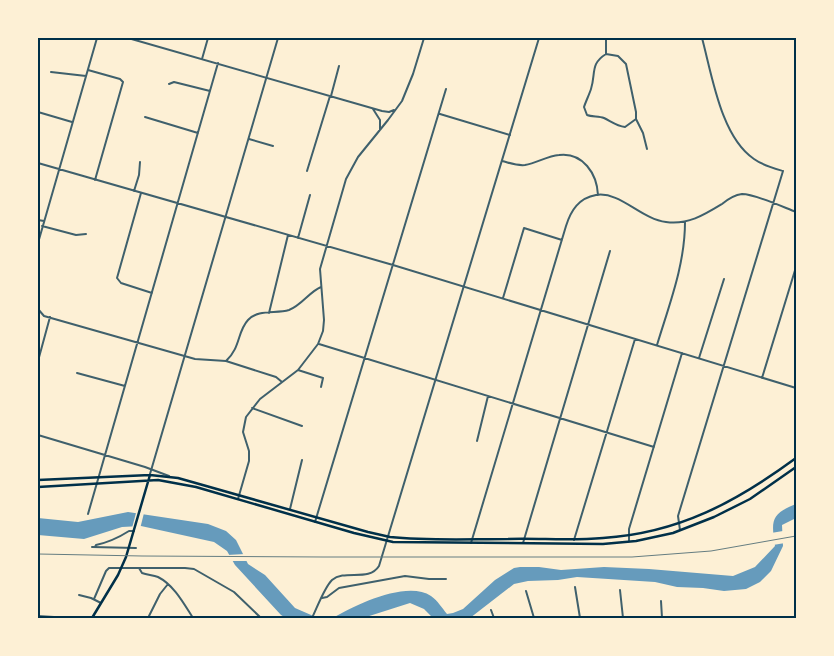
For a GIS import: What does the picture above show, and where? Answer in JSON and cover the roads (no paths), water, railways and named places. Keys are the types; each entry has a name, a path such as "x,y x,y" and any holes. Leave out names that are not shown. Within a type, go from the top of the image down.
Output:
{"main road":[{"path":"796,458 759,485 736,498 705,513 678,523 629,535 574,539 387,537 171,477 150,475 38,480 39,487 148,480 182,483 386,542 574,544 629,542 680,530 738,506 771,486 796,467"},
{"path":"92,618 118,576 132,542 150,475"}],"street":[{"path":"38,242 97,38"},
{"path":"128,38 387,112 397,108"},
{"path":"146,43 148,38"},
{"path":"202,59 208,38"},
{"path":"150,475 278,38"},
{"path":"238,500 250,457 244,432 244,423 252,408 262,397 298,370 318,344 323,331 324,320 319,272 349,172 358,157 397,108 408,86 424,38"},
{"path":"312,618 331,582 336,578 370,574 376,571 384,554 387,537 539,38"},
{"path":"606,38 606,54"},
{"path":"620,38 654,38"},
{"path":"680,530 678,516 783,171 753,159 743,150 731,134 724,117 702,38"},
{"path":"636,119 625,127 604,118 587,115 584,108 591,89 594,66 599,58 606,54 618,56 626,64 636,119 647,149"},
{"path":"88,514 218,63"},
{"path":"306,171 339,66"},
{"path":"88,70 121,79 123,82 95,180"},
{"path":"51,72 86,76"},
{"path":"169,84 174,82 210,91"},
{"path":"315,522 446,90"},
{"path":"372,108 379,118 381,125 379,132"},
{"path":"38,112 72,122"},
{"path":"439,114 510,135"},
{"path":"145,117 198,133"},
{"path":"248,138 273,146"},
{"path":"502,161 524,165 558,155 572,156 583,162 592,171 596,180 598,194"},
{"path":"134,191 139,175 140,162"},
{"path":"38,163 393,265 796,388"},
{"path":"141,193 117,278 121,284 152,292"},
{"path":"471,543 562,240 574,208 584,199 598,194 613,197 653,219 671,223 685,222 700,217 737,195 748,195 796,212"},
{"path":"298,238 310,195"},
{"path":"38,220 44,221"},
{"path":"656,346 681,265 685,222"},
{"path":"42,226 76,235 86,234"},
{"path":"503,299 524,228 562,240"},
{"path":"269,312 288,235"},
{"path":"523,543 610,251"},
{"path":"762,378 796,267"},
{"path":"699,359 724,279"},
{"path":"226,361 237,347 248,320 255,314 290,309 321,288"},
{"path":"38,309 44,316"},
{"path":"38,314 185,356 201,360 226,361 276,377 282,382"},
{"path":"38,361 50,317"},
{"path":"574,544 635,339"},
{"path":"318,344 654,447"},
{"path":"629,542 629,535 682,354"},
{"path":"298,370 323,378 322,387"},
{"path":"77,373 125,386"},
{"path":"477,442 488,396"},
{"path":"252,408 302,426"},
{"path":"38,435 152,469 171,477"},
{"path":"290,509 302,460"},
{"path":"135,530 127,531 119,538 94,547 136,548"},
{"path":"139,568 144,574 155,576 168,584 193,618"},
{"path":"94,599 108,569 188,568 198,570 234,592 261,618"},
{"path":"322,598 329,596 339,588 401,576 446,579"},
{"path":"148,618 160,594 168,584"},
{"path":"575,587 580,618"},
{"path":"620,590 623,618"},
{"path":"526,591 534,618"},
{"path":"79,595 101,603"},
{"path":"661,601 662,618"},
{"path":"491,610 494,618"},
{"path":"38,616 70,618"}],"water":[{"path":"796,504 796,518 782,525 783,546 771,571 760,582 746,589 724,591 677,587 655,582 577,577 514,584 470,618 433,618 424,609 410,603 363,618 333,618 381,596 409,591 421,592 431,596 447,614 453,613 463,609 495,580 514,568 520,567 561,570 604,567 733,576 755,567 775,546 773,524 777,515"},
{"path":"128,512 208,524 226,531 236,540 248,564 265,575 295,608 318,618 286,618 281,615 235,565 227,551 214,542 141,526 122,527 84,539 38,535 38,518 78,522"}],"railway":[{"path":"38,554 323,557 632,557 711,551 796,536"}]}
